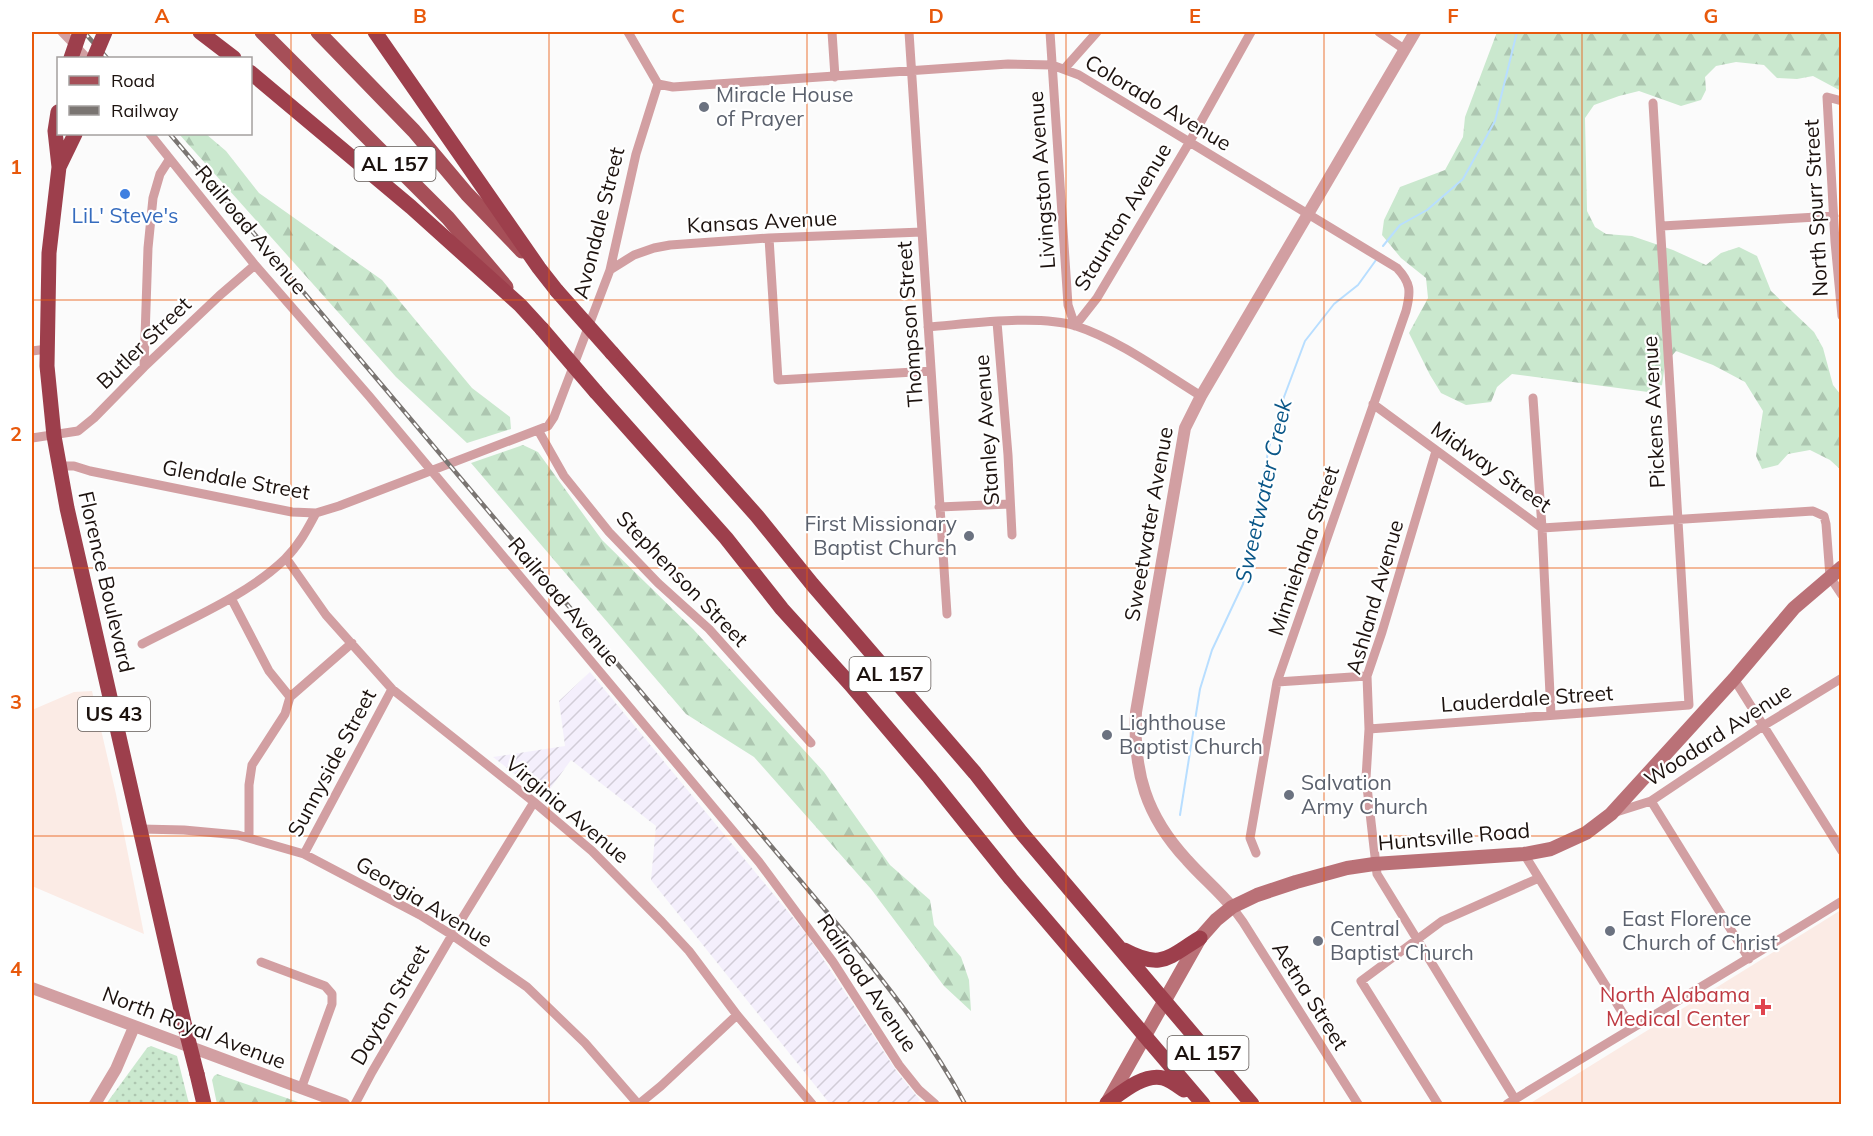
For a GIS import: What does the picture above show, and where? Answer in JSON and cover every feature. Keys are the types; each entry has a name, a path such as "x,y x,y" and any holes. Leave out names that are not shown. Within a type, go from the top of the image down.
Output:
{"highway":[{"path":"71,57 80,32"},
{"path":"94,57 105,32"},
{"path":"200,32 233,57"},
{"path":"375,32 539,268"},
{"path":"252,74 411,207 520,305"},
{"name":"Florence Boulevard","path":"57,118 55,131 59,167 39,350 69,520 204,1104"},
{"name":"Florence Boulevard","path":"59,167 75,135"},
{"name":"AL 157","path":"539,268 757,516 1252,1104"},
{"name":"AL 157","path":"520,305 726,538 782,609 850,684 1144,1038 1200,1101"},
{"path":"1118,946 1151,962 1163,960 1200,938"},
{"path":"1106,1104 1137,1084 1149,1079 1163,1078 1200,1101"}],"main road":[{"name":"AL 157","path":"262,32 448,218 520,305"},
{"name":"AL 157","path":"318,32 414,131 467,194 539,268"},
{"name":"Huntsville Road","path":"1106,1104 1200,938 1232,907 1257,895 1347,868 1374,864 1524,854 1551,849 1586,833 1611,814 1734,679 1794,608 1842,567"}],"street":[{"path":"62,32 86,57"},
{"path":"628,32 658,84"},
{"path":"831,32 835,77"},
{"name":"Thompson Street","path":"909,32 946,614"},
{"name":"Livingston Avenue","path":"1050,32 1068,305 1074,326"},
{"path":"1065,68 1097,32"},
{"name":"Staunton Avenue","path":"1074,326 1097,298 1189,143 1251,32"},
{"path":"1379,32 1404,49"},
{"name":"Sweetwater Avenue","path":"1232,907 1170,841 1155,817 1143,788 1136,752 1136,712 1185,428 1201,396 1415,32"},
{"name":"Colorado Avenue","path":"658,84 673,87 1008,64 1052,65 1065,68 1397,268"},
{"name":"Avondale Street","path":"538,430 548,426 554,417 610,270 636,154 658,84"},
{"name":"North Spurr Street","path":"1841,313 1827,97 1842,101"},
{"name":"Pickens Avenue","path":"1653,103 1689,705"},
{"name":"Railroad Avenue","path":"151,135 255,265 369,396 759,862 834,962 899,1065 919,1090 934,1104"},
{"path":"144,367 148,248 153,198 160,174 169,160"},
{"path":"1662,226 1834,216"},
{"name":"Kansas Avenue","path":"610,270 634,255 654,248 687,243 922,232"},
{"path":"768,238 778,380 931,371"},
{"name":"Butler Street","path":"32,438 78,432 219,296 255,265"},
{"name":"Minniehaha Street","path":"1256,853 1250,838 1277,682 1408,302 1410,292 1407,278 1397,268"},
{"path":"928,327 1049,321 1074,326 1114,344 1201,396"},
{"name":"Stanley Avenue","path":"997,322 1012,535"},
{"path":"1533,398 1551,715"},
{"name":"Midway Street","path":"1373,404 1542,528 1813,511 1824,516 1830,577"},
{"name":"Glendale Street","path":"59,466 74,466 281,510 315,513 339,507 538,430"},
{"name":"Stephenson Street","path":"538,430 564,476 609,532 658,583 709,629 811,743"},
{"name":"Ashland Avenue","path":"1374,864 1366,778 1369,729 1366,676 1382,632 1436,451"},
{"path":"939,507 1010,504"},
{"path":"142,644 231,598 272,571 305,534 315,513"},
{"name":"Virginia Avenue","path":"286,558 326,615 392,690 592,851 662,922 689,951 737,1015 812,1104"},
{"path":"1830,577 1842,595"},
{"path":"231,598 270,671 290,697"},
{"path":"249,838 249,785 252,765 285,714 290,697 352,643"},
{"path":"1277,682 1366,676"},
{"name":"Woodard Avenue","path":"1611,814 1651,801 1763,726 1842,678"},
{"path":"1734,679 1842,851"},
{"name":"Sunnyside Street","path":"304,854 392,690"},
{"path":"1689,705 1701,714"},
{"name":"Lauderdale Street","path":"1369,729 1689,705"},
{"path":"1651,801 1749,959"},
{"name":"Dayton Street","path":"355,1104 452,935 534,802"},
{"name":"Georgia Avenue","path":"141,829 217,832 249,838 304,854 420,915 511,975 549,1007 585,1043 639,1104"},
{"path":"1524,854 1632,1028"},
{"path":"1374,864 1377,874 1511,1102 1842,901"},
{"path":"1438,1104 1361,981 1442,921 1539,878"},
{"name":"Aetna Street","path":"1232,907 1358,1104"},
{"path":"261,962 326,986 332,994 332,1004 301,1089"},
{"name":"North Royal Avenue","path":"32,988 344,1104"},
{"path":"639,1104 737,1015"},
{"path":"94,1104 113,1076 134,1027"}],"shaded area":[{"path":"590,672 808,936 897,1072 920,1100 915,1104 830,1104 651,880 656,826 571,760 544,797 493,757 565,746 559,701"},
{"path":"92,691 116,794 144,934 32,886 32,710 74,692"},
{"name":"North Alabama Medical Center","path":"1841,910 1841,1104 1529,1104"}],"green space":[{"path":"1497,32 1841,32 1841,91 1813,76 1797,79 1777,78 1764,65 1736,62 1716,66 1705,77 1706,90 1701,100 1681,106 1639,91 1594,105 1585,118 1587,211 1595,227 1606,234 1632,236 1673,250 1706,265 1721,253 1739,247 1757,256 1771,291 1814,332 1823,348 1833,385 1841,395 1841,470 1830,460 1810,450 1788,454 1778,465 1762,469 1756,456 1763,411 1745,382 1713,365 1676,351 1665,364 1662,385 1648,392 1512,374 1497,387 1491,402 1466,405 1441,393 1409,333 1428,298 1426,278 1401,258 1382,235 1384,220 1400,187 1445,170 1463,137 1465,117"},
{"path":"180,135 207,135 226,151 259,193 382,280 472,388 510,417 511,429 467,443 396,377"},
{"path":"523,445 538,452 602,540 693,629 824,772 890,865 930,900 934,925 961,957 969,980 971,1011 944,986 871,889 754,757 686,714 471,463"},
{"path":"151,1046 177,1056 189,1104 106,1104 147,1048"},
{"path":"217,1074 304,1104 217,1104 212,1080"}],"waterway":[{"name":"Sweetwater Creek","path":"1383,246 1400,225 1427,210 1463,179 1495,121 1517,32"},
{"name":"Sweetwater Creek","path":"1180,815 1200,689 1212,650 1243,584 1269,447 1284,397 1305,341 1334,304 1358,285 1376,260"}],"railway":[{"path":"84,32 106,57"},
{"path":"171,135 848,937 911,1018 965,1104"}],"place":[{"name":"Miracle House of Prayer","path":"704,107"},
{"name":"LiL' Steve's","path":"125,194"},
{"name":"First Missionary Baptist Church","path":"969,536"},
{"name":"Lighthouse Baptist Church","path":"1107,735"},
{"name":"Salvation Army Church","path":"1289,795"},
{"name":"East Florence Church of Christ","path":"1610,931"},
{"name":"Central Baptist Church","path":"1318,941"},
{"name":"North Alabama Medical Center","path":"1763,1007"}]}
